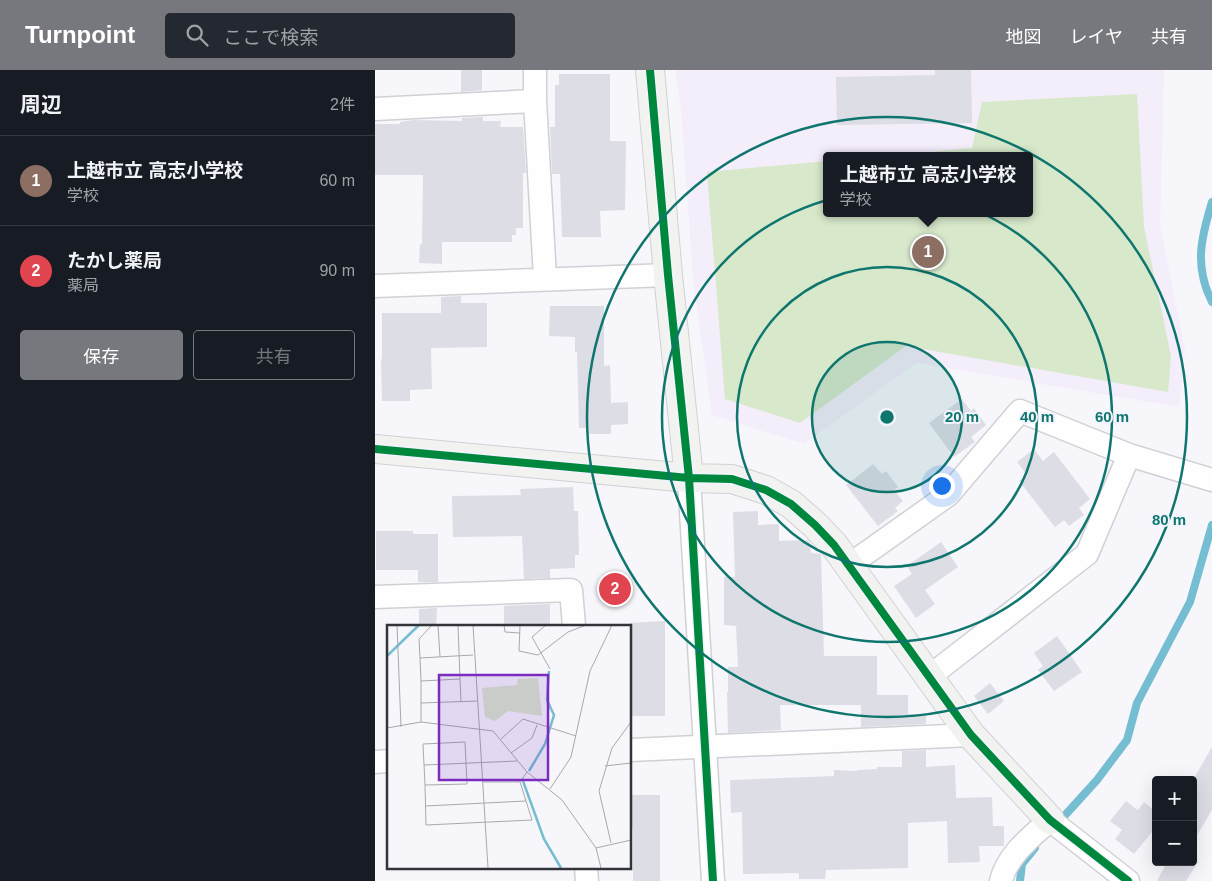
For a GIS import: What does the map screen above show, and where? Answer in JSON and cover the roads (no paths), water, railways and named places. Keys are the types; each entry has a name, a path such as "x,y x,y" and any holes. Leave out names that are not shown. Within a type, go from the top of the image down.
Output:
{"street":[{"path":"535,70 545,278"},
{"path":"650,70 668,275 689,478 713,881"},
{"path":"375,109 535,100"},
{"path":"375,286 545,278 668,275"},
{"path":"848,566 948,495 1020,411 1129,455 1212,480"},
{"path":"375,449 689,478 732,479 766,490 791,504 815,525 834,546 971,735 1052,821 1128,881"},
{"path":"930,676 1087,554 1129,455"},
{"path":"375,597 571,590 573,625"},
{"path":"631,750 971,735"},
{"path":"1001,881 1012,859 1023,844 1052,821"},
{"path":"586,868 587,881"}],"waterway":[{"path":"1212,202 1202,240 1201,252 1203,276 1212,302"},
{"path":"1058,823 1097,780 1127,740 1137,703 1190,602 1212,525"},
{"path":"1020,881 1022,864 1035,848"}],"place":[{"name":"上越市立 高志小学校","path":"928,252"},
{"name":"たかし薬局","path":"615,589"}]}
